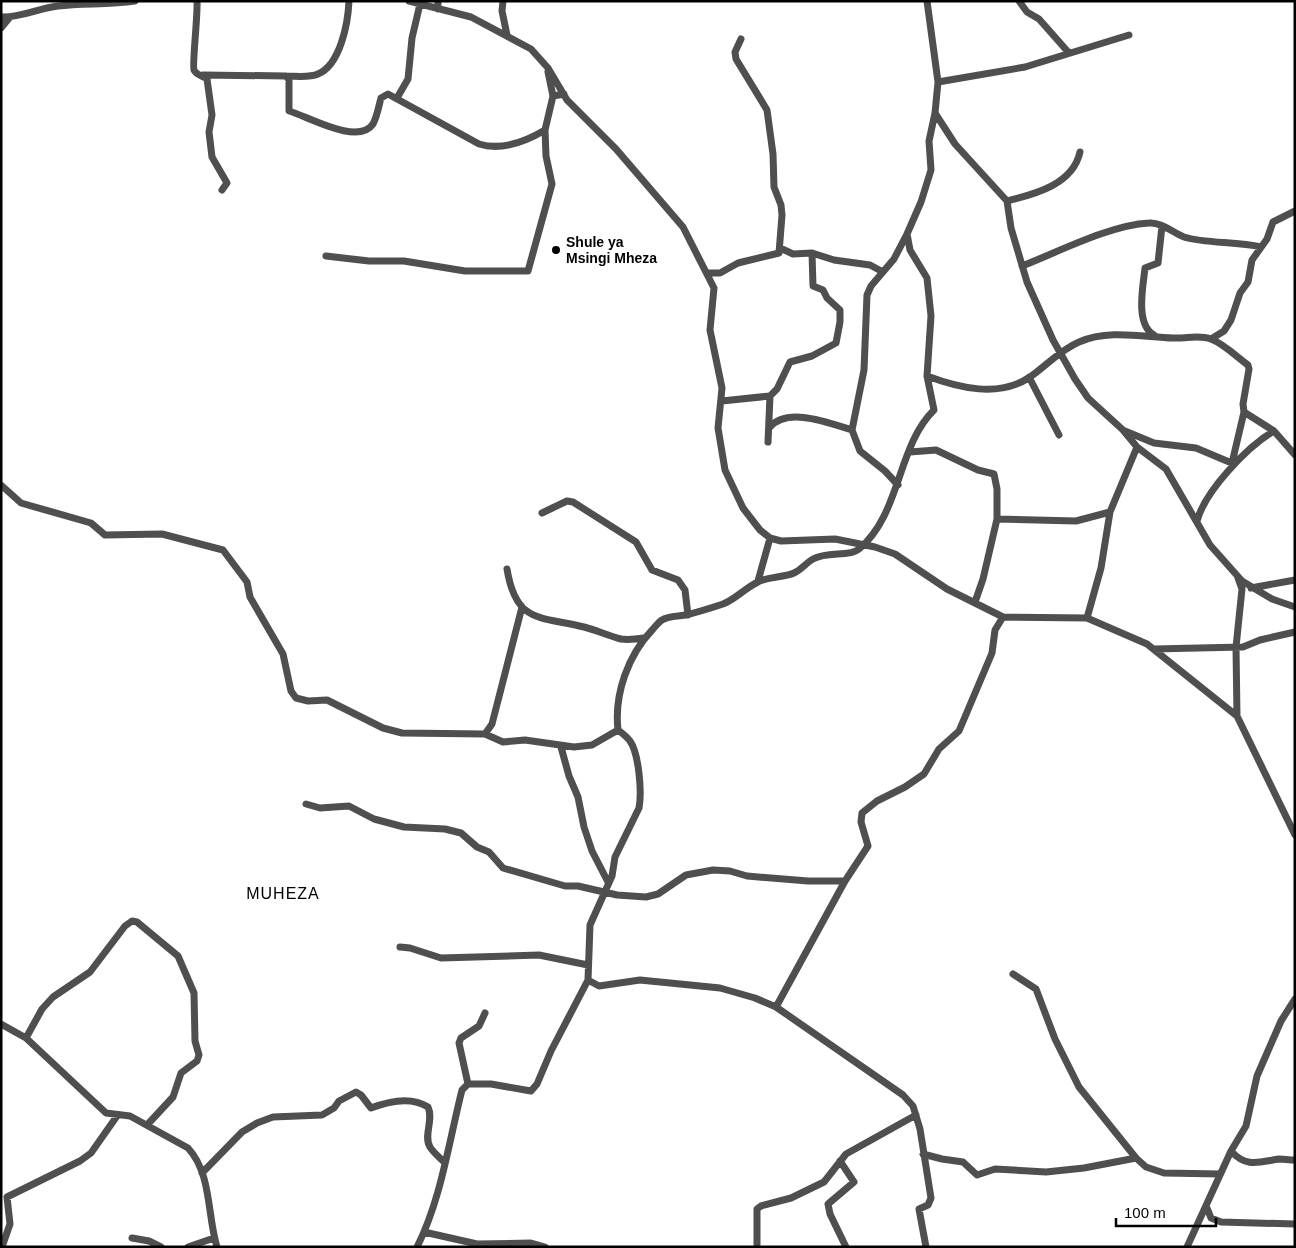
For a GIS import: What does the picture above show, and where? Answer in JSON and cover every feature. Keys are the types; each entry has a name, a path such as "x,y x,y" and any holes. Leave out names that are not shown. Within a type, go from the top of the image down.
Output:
{"street":[{"path":"1,17 10,17 37,9 60,6 135,1"},
{"path":"197,1 197,41 194,69 196,74 286,76 316,76 329,68 347,29 349,1"},
{"path":"409,1 438,5 471,17 507,35 531,50 548,68 564,94 581,116 640,176 682,227 708,272 714,288 710,330 722,388 718,428 725,470 743,508 760,530 770,538 790,542 834,540 895,554 947,589 1004,617 1087,618 1147,644 1237,716"},
{"path":"503,1 502,11 507,35"},
{"path":"898,485 886,471 860,451 852,430 864,370 867,295 871,286 894,259 907,234 921,202 931,170 929,141 935,113 938,82 927,1"},
{"path":"1018,1 1027,12 1039,19 1069,53"},
{"path":"397,98 408,79 412,38 420,4"},
{"path":"1,28 10,17"},
{"path":"938,82 1025,67 1129,34"},
{"path":"708,272 720,272 738,263 775,255 779,253 780,248 782,215 781,205 774,187 773,154 767,110 736,59 735,52 740,39"},
{"path":"326,256 370,261 404,261 465,271 528,271 552,184 546,156 545,130 553,96 548,68"},
{"path":"203,75 208,84 208,101 212,115 209,132 212,157 226,183 222,190"},
{"path":"286,76 289,80 289,111 336,129 365,130 373,124 384,95 388,94 479,144 491,148 526,142 545,130"},
{"path":"553,96 564,94"},
{"path":"935,113 955,144 1007,202 1022,266 1061,353 1088,398 1123,430 1137,447 1166,469 1210,545 1236,574 1253,588 1272,599 1295,607"},
{"path":"1007,202 1042,192 1061,180 1077,165 1080,152"},
{"path":"1211,339 1224,331 1231,320 1240,293 1248,282 1252,260 1267,239 1273,222 1279,217 1295,212"},
{"path":"1022,266 1083,241 1132,226 1149,223 1162,226 1184,237 1242,242 1261,247"},
{"path":"1156,336 1148,332 1142,302 1145,268 1158,263 1162,226"},
{"path":"417,1247 442,1181 444,1162 462,1090 468,1084 491,1084 531,1091 537,1084 550,1051 571,1009 583,993 588,980 590,925 608,882 615,857 639,808 640,799 635,752 629,740 618,730 618,706 631,661 644,638 663,619 688,615 723,604 740,595 758,581 794,573 812,559 831,552 852,553 863,546 874,532 898,485 919,428 935,407 928,376 931,316 927,278 910,250 907,234"},
{"path":"900,245 910,250"},
{"path":"780,248 793,254 812,253 834,260 870,265 883,272"},
{"path":"722,401 770,396 777,390 790,362 812,356 834,345 838,337 840,310 826,298 823,290 813,286 812,253"},
{"path":"928,376 970,389 1009,387 1029,377 1079,342 1096,337 1124,335 1156,336 1174,339 1195,336 1211,339 1248,365 1243,404 1244,412 1234,464"},
{"path":"1029,377 1059,435"},
{"path":"768,442 770,396"},
{"path":"1244,412 1274,431 1295,455"},
{"path":"769,428 777,420 810,417 852,430"},
{"path":"1123,430 1154,442 1196,448 1234,464"},
{"path":"1197,521 1204,502 1234,464 1265,436 1274,431"},
{"path":"1087,618 1101,568 1110,512 1137,447"},
{"path":"910,452 936,450 978,470 994,474 997,489 997,519 983,580 975,602"},
{"path":"1,486 21,503 91,524 105,534 162,534 223,550 247,582 250,597 283,654 291,690 296,698 308,701 328,700 384,728 402,733 485,734 503,742 525,740 561,747 592,744 618,730"},
{"path":"542,513 567,501 573,502 636,542 652,570 678,580 685,590 688,615"},
{"path":"997,519 1076,521 1110,512"},
{"path":"758,581 770,538"},
{"path":"507,569 510,589 522,607 540,620 573,624 621,639 644,638"},
{"path":"1236,574 1242,589 1236,647 1237,716 1295,836"},
{"path":"1242,598 1246,590 1295,580"},
{"path":"485,734 492,724 522,607"},
{"path":"776,1007 845,881 868,846 861,822 862,813 877,801 905,787 924,774 939,749 959,731 992,653 995,630 1004,617"},
{"path":"1154,649 1236,647 1295,632"},
{"path":"561,747 569,776 578,797 592,851 608,882"},
{"path":"306,804 320,808 349,806 374,819 404,828 461,833 477,846 489,852 503,868 565,886 578,886 630,897 646,897 658,894 686,875 713,870 730,871 747,876 808,881 845,881"},
{"path":"26,1038 42,1009 53,997 90,972 125,926 132,921 137,922 178,956 194,993 195,1041 199,1055 197,1061 184,1069 173,1096 148,1124"},
{"path":"400,947 410,948 441,958 539,955 588,965"},
{"path":"1013,974 1036,990 1055,1039 1079,1087 1136,1158 1146,1167 1164,1173 1220,1174"},
{"path":"588,980 599,986 640,980 720,988 755,998 776,1007 896,1090 913,1106 924,1154 931,1198 928,1205 919,1209 926,1247"},
{"path":"1187,1247 1207,1208 1231,1151 1246,1126 1257,1076 1281,1021 1295,999"},
{"path":"468,1084 459,1043 461,1038 479,1026 485,1013"},
{"path":"1,1024 26,1038 106,1113 117,1116 130,1116 148,1124 188,1148 195,1155 202,1172 217,1247"},
{"path":"202,1172 242,1132 257,1124 273,1117 322,1115 334,1108 339,1101 356,1092 361,1095 371,1108 386,1102 403,1100 420,1101 428,1107 431,1120 428,1142 430,1147 444,1162"},
{"path":"756,1246 756,1210 760,1206 791,1198 824,1182 840,1161 854,1150 916,1115"},
{"path":"2,1247 10,1224 7,1197 80,1161 91,1153 117,1116"},
{"path":"1231,1151 1236,1157 1253,1164 1281,1159 1295,1160"},
{"path":"924,1154 942,1160 963,1162 977,1175 995,1169 1046,1172 1084,1168 1136,1158"},
{"path":"840,1161 854,1182 828,1204 830,1214 846,1247"},
{"path":"1207,1208 1211,1218 1221,1222 1295,1224"},
{"path":"424,1232 477,1244 531,1244 545,1247"},
{"path":"132,1238 149,1241 161,1247"},
{"path":"188,1247 214,1238"}],"place":[{"name":"Shule ya Msingi Mheza","path":"556,250"}],"district":[{"name":"MUHEZA","path":"283,893"}]}
